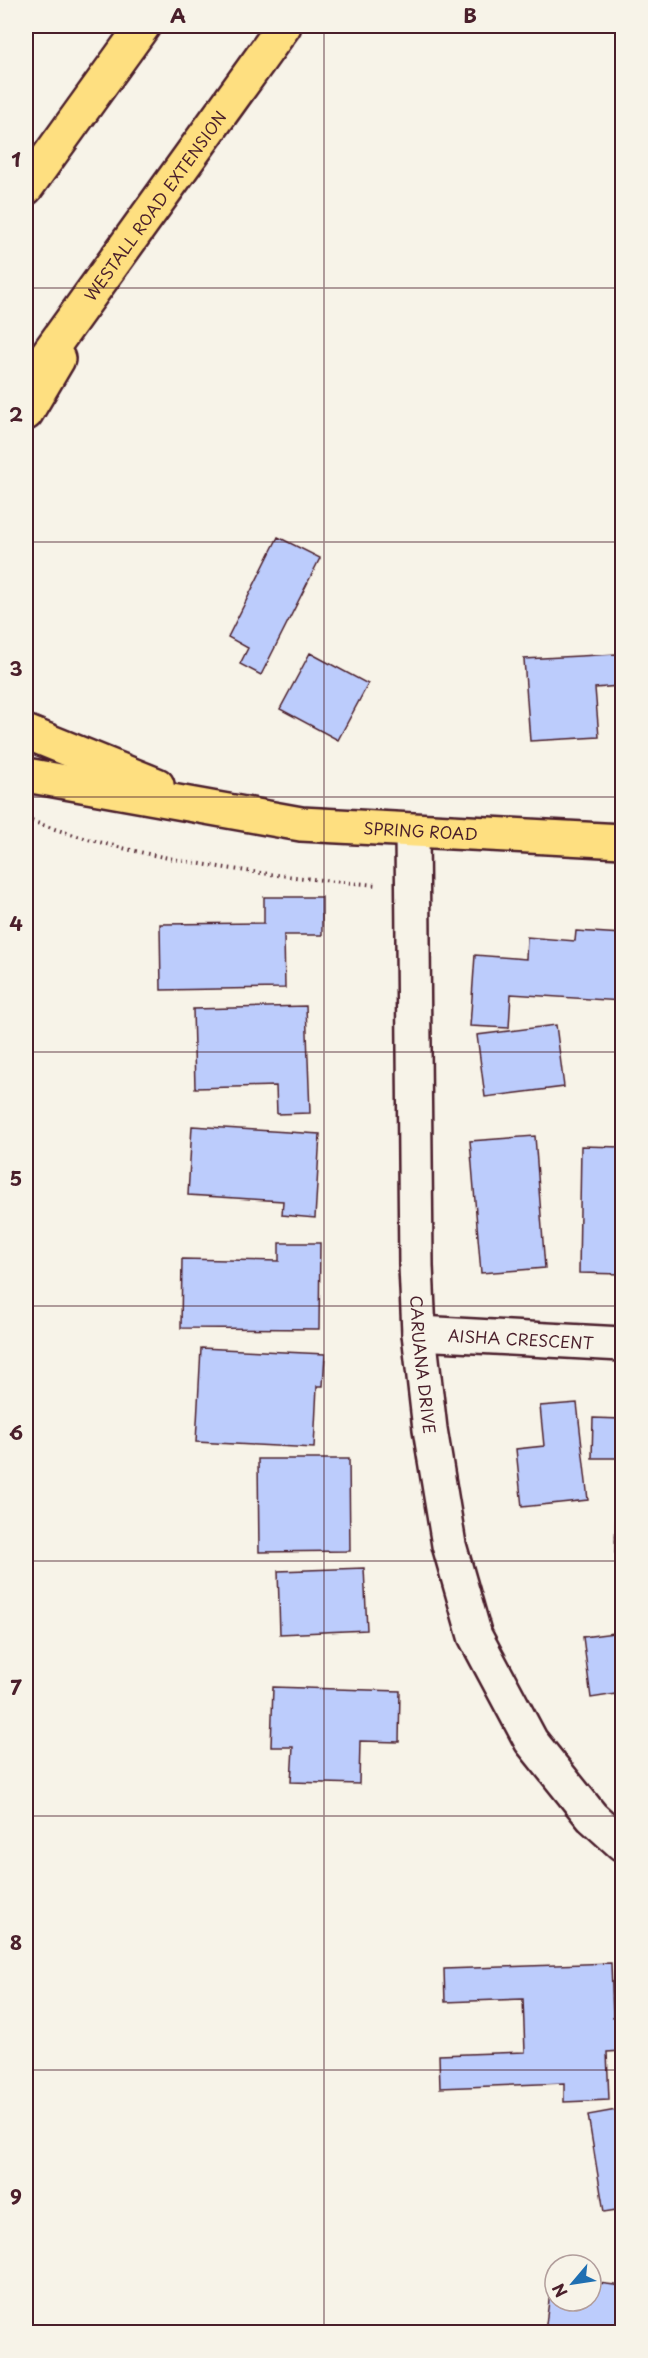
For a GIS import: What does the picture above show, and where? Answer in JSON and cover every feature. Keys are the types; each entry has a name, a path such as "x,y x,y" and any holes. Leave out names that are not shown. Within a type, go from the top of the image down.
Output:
{"main road":[{"path":"26,188 143,26"},
{"name":"WESTALL ROAD EXTENSION","path":"26,384 284,26"},
{"path":"26,413 128,242"},
{"name":"SPRING ROAD","path":"26,732 220,811"},
{"name":"SPRING ROAD","path":"26,776 301,824 622,841"}],"street":[{"name":"CARUANA DRIVE","path":"412,831 416,1266 419,1333 430,1429 449,1545 475,1636 531,1741 592,1817 622,1844"},
{"name":"AISHA CRESCENT","path":"419,1333 622,1344"}],"path":[{"path":"26,819 69,835 175,859 320,880 413,888"}],"building":[{"path":"278,537 320,558 261,675 240,664 248,648 228,637"},
{"path":"310,653 368,684 338,740 280,709"},
{"path":"617,654 619,686 595,688 599,737 530,741 524,659"},
{"path":"264,897 322,897 322,935 284,935 285,988 161,990 160,924 264,923"},
{"path":"576,931 622,934 622,1001 511,994 509,1028 470,1026 475,955 526,959 527,937 575,941"},
{"path":"306,1006 310,1113 277,1114 276,1086 195,1088 193,1009"},
{"path":"556,1025 564,1087 485,1097 477,1035"},
{"path":"192,1126 320,1134 315,1218 282,1215 283,1201 188,1195"},
{"path":"535,1136 545,1268 481,1273 470,1141"},
{"path":"581,1146 622,1147 622,1274 579,1273"},
{"path":"279,1243 320,1243 319,1329 181,1328 182,1259 279,1261"},
{"path":"201,1348 325,1354 323,1386 317,1386 314,1448 196,1442"},
{"path":"577,1403 588,1500 522,1507 516,1449 544,1446 540,1406"},
{"path":"593,1418 622,1419 622,1553 615,1553 617,1458 592,1458"},
{"path":"258,1459 349,1459 350,1551 259,1552"},
{"path":"364,1568 367,1630 280,1634 278,1571"},
{"path":"622,1632 622,1693 591,1698 583,1637"},
{"path":"273,1687 400,1691 399,1742 360,1741 359,1784 291,1782 293,1747 271,1747"},
{"path":"611,1963 613,2017 622,2017 622,2051 607,2052 609,2100 564,2102 564,2083 440,2088 439,2055 525,2052 523,1999 445,2002 444,1969"},
{"path":"622,2109 622,2209 604,2212 588,2115"},
{"path":"603,2284 622,2286 622,2332 545,2332 547,2313 603,2313"}]}
